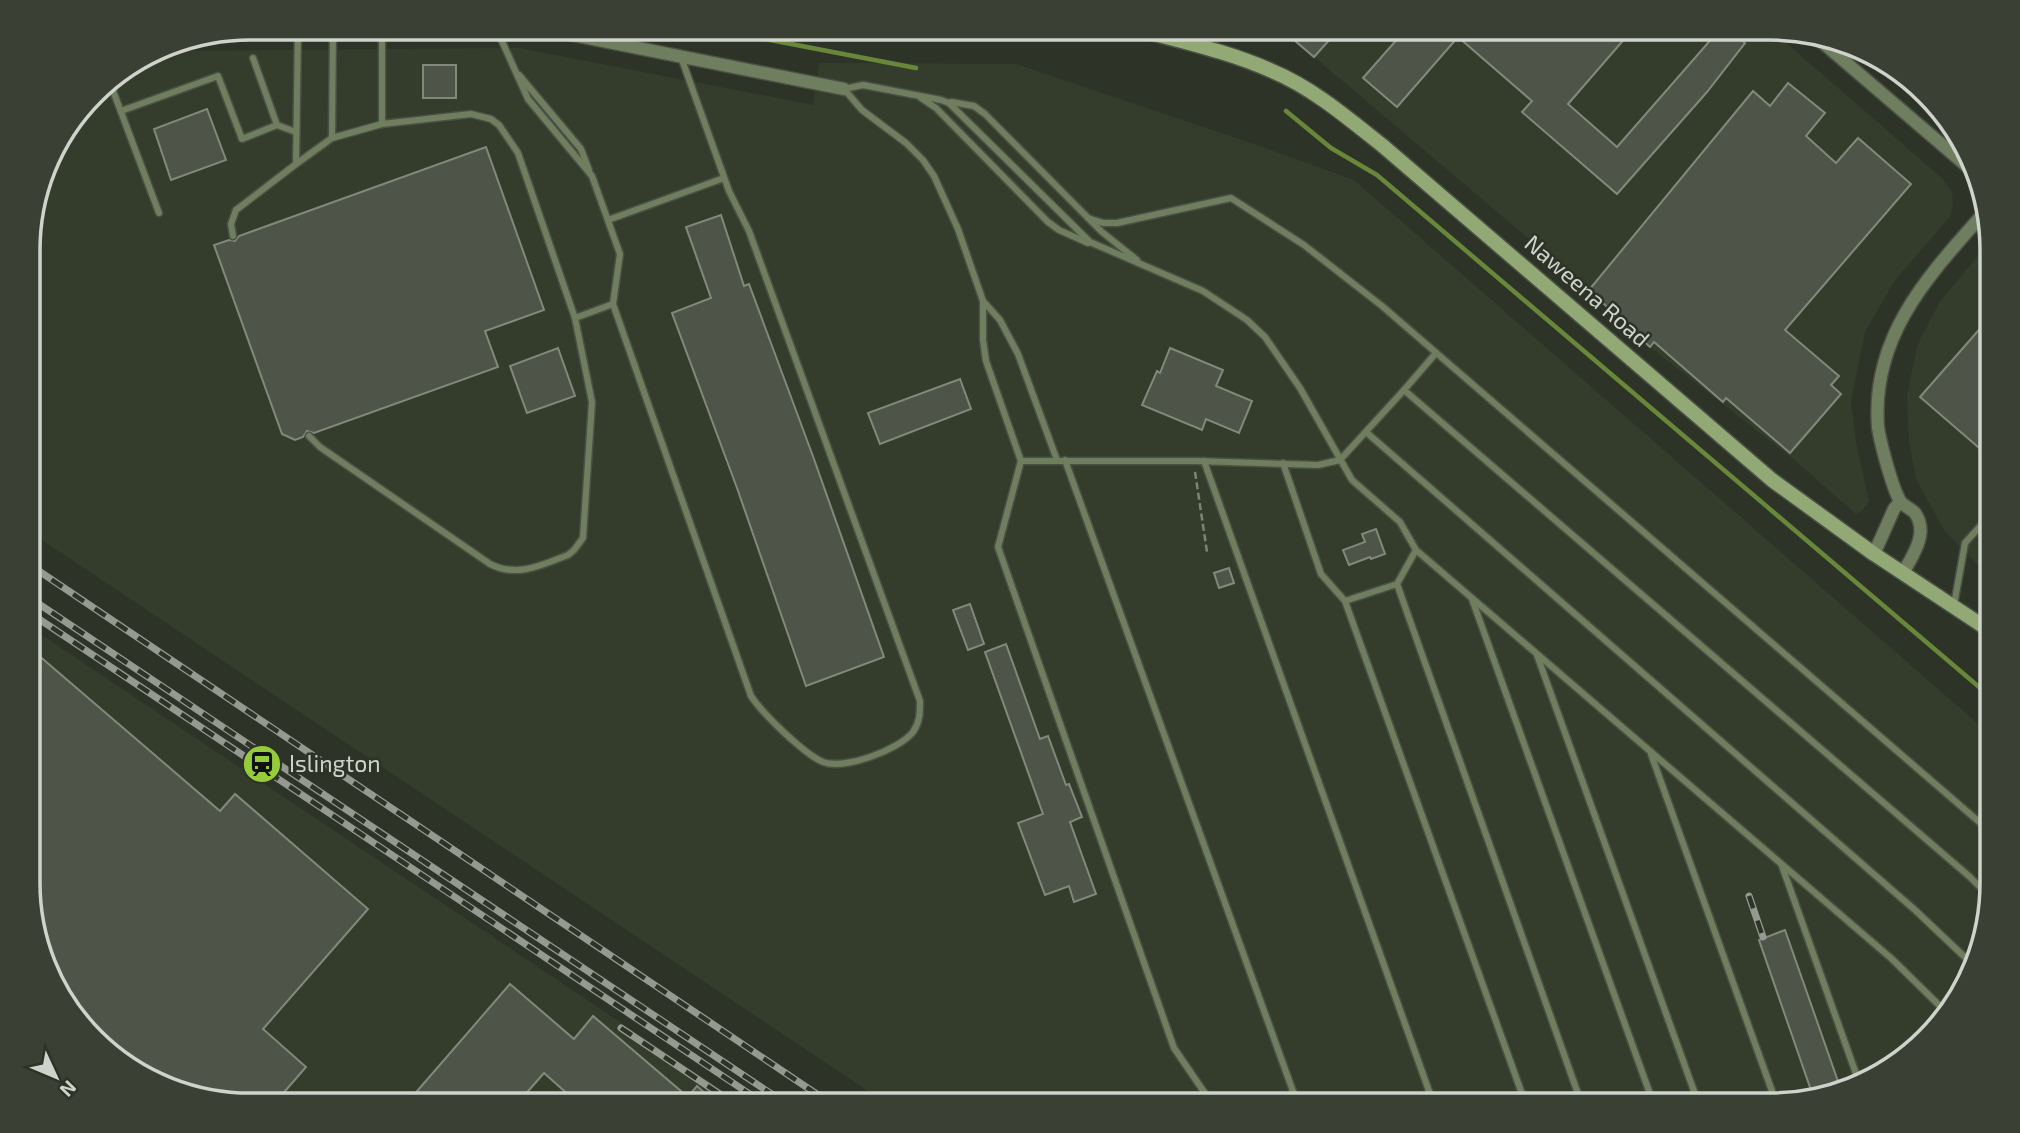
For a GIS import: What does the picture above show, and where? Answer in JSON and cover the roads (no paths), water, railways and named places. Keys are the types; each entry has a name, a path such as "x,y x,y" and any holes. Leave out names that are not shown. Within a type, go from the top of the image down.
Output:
{"street":[{"path":"601,40 844,89"},
{"name":"Naweena Road","path":"1175,40 1274,71 1344,115 1772,480 1874,554 1979,623"},
{"path":"1830,49 1958,159"},
{"path":"1903,573 1917,548 1920,526 1914,513 1900,502 1878,430 1883,360 1901,318 1927,277 1977,220"},
{"path":"1874,554 1900,502"}],"lane":[{"path":"296,164 298,40"},
{"path":"332,40 332,138"},
{"path":"382,40 382,124"},
{"path":"501,40 527,99 592,176"},
{"path":"514,68 573,139 592,176 620,254 613,304 743,673 757,705 810,755 833,765 847,763 899,745 914,730 920,718 920,701 749,231 724,178 680,55"},
{"path":"253,58 277,125"},
{"path":"121,111 218,76 242,139 277,125 296,132"},
{"path":"1150,269 1119,247 974,106 863,85 844,89 862,110 884,124 923,160 934,176 958,229 983,301 986,361 1021,461 998,547 1174,1048 1204,1092"},
{"path":"113,91 159,213"},
{"path":"912,94 930,103 1059,230 1203,291 1247,320 1265,337 1300,387 1352,481 1400,522 1416,550 1892,959 1939,1005"},
{"path":"941,100 956,108 1077,231 1100,248"},
{"path":"233,236 231,224 236,210 332,138 382,124 471,114 491,119 499,125 518,153 575,317 592,402 584,531 580,544 568,555 524,570 506,571 498,568 320,447 309,436"},
{"path":"608,220 724,178"},
{"path":"1088,218 1103,223 1117,223 1231,198 1304,245 1349,279 1979,822"},
{"path":"983,301 1005,328 1018,354 1057,460"},
{"path":"575,317 613,304"},
{"path":"1021,461 1200,461 1318,465 1340,460 1436,354"},
{"path":"1404,390 1979,886"},
{"path":"1366,432 1915,910 1966,958"},
{"path":"1065,460 1293,1092"},
{"path":"1200,461 1429,1092"},
{"path":"1283,463 1321,574 1345,601 1521,1092"},
{"path":"1954,607 1965,543 1979,527"},
{"path":"1345,601 1397,584 1416,550"},
{"path":"1397,584 1577,1092"},
{"path":"1472,597 1649,1092"},
{"path":"1537,653 1694,1092"},
{"path":"1650,751 1772,1092"},
{"path":"1782,864 1856,1074"}],"waterway":[{"path":"770,40 916,68"},
{"path":"1286,111 1331,148 1377,175 1979,687"}],"railway":[{"path":"40,572 815,1093"},
{"path":"40,605 770,1093"},
{"path":"40,620 748,1093"},
{"path":"1749,896 1763,937"},
{"path":"621,1028 718,1093"}],"place":[{"name":"Islington","path":"262,764"}]}
